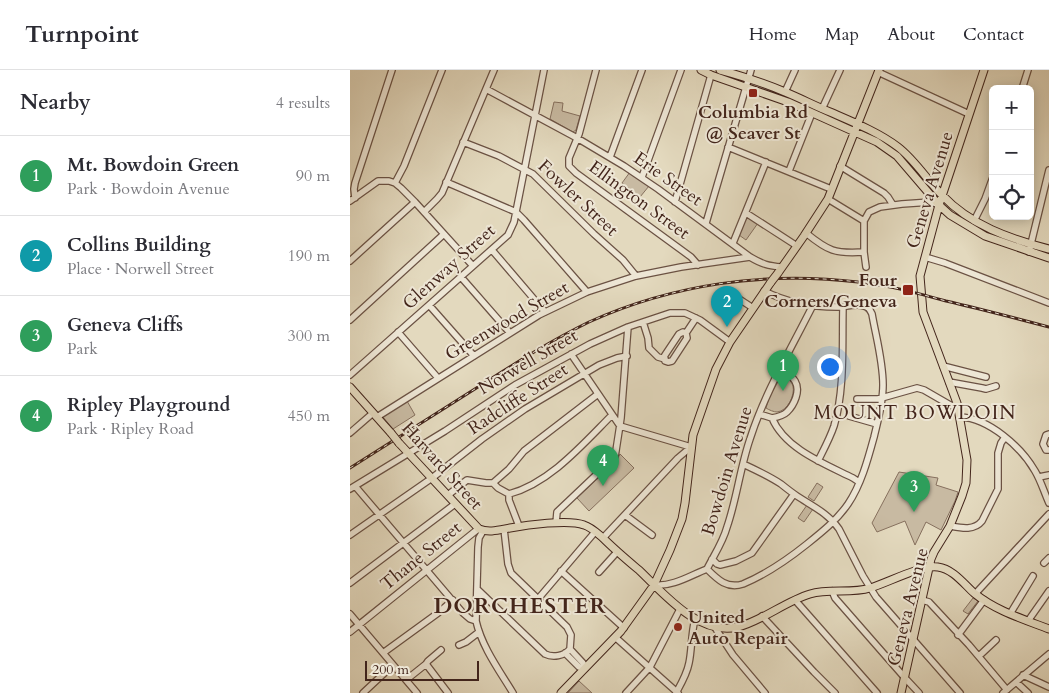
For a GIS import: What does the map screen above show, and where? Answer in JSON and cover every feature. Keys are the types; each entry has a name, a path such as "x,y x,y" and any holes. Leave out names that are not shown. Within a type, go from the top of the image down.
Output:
{"main road":[{"path":"701,70 878,135 899,148 942,196 961,212 1049,258"},
{"path":"720,70 785,92 822,109 856,128 897,156 939,205 950,215 985,236 1030,248 1049,250"},
{"name":"Geneva Avenue","path":"901,693 934,552 950,526 962,496 967,473 967,460 958,407 922,309 920,276 939,205 984,70"},
{"path":"560,693 624,628 654,585 682,518 691,447 696,425 716,369 730,342 764,291 806,234 828,199 879,71"},
{"name":"Harvard Street","path":"350,386 455,504 481,530 491,531 518,526 556,523 586,525 603,538 680,609 695,619 714,626 722,628 738,627 814,593 870,588 930,567"},
{"path":"930,567 941,567 951,572 975,594 997,608 1049,629"}],"street":[{"path":"352,200 355,184 392,70"},
{"path":"395,183 404,166 442,70"},
{"path":"424,212 440,196 494,70"},
{"name":"Glenway Street","path":"350,375 508,235 514,222 544,70"},
{"name":"Ellington Street","path":"596,70 568,163 572,169 691,256 698,265"},
{"path":"610,158 642,70"},
{"path":"642,177 681,70"},
{"path":"706,223 751,70"},
{"path":"785,92 795,70"},
{"path":"822,109 840,70"},
{"path":"1023,85 1028,70"},
{"path":"879,71 969,114"},
{"path":"675,202 711,75"},
{"name":"Erie Street","path":"486,89 577,138 642,177 750,257 762,264 780,270"},
{"path":"789,171 812,112"},
{"name":"Fowler Street","path":"463,142 499,156 533,174 623,260 636,276"},
{"path":"728,146 831,189"},
{"path":"733,243 766,162"},
{"path":"840,166 884,193 892,205"},
{"path":"1030,248 1049,170"},
{"path":"352,200 378,182 384,180 395,183 415,202 473,266"},
{"path":"446,182 516,212 543,240 587,292"},
{"path":"974,220 989,187"},
{"path":"828,199 864,221"},
{"path":"350,261 415,202"},
{"path":"866,267 864,221 869,212 892,205 931,202 939,205"},
{"path":"746,213 797,246"},
{"path":"350,320 444,234"},
{"path":"806,234 832,250 864,252"},
{"path":"492,250 545,312"},
{"name":"Greenwood Street","path":"350,433 375,415 545,312 587,292 636,276 750,257"},
{"path":"924,257 945,263 1049,303"},
{"path":"461,277 510,333"},
{"path":"654,585 662,586 673,583 707,568 726,585 738,586 759,577 786,561 834,521 848,504 859,482 870,450 883,398 883,373 872,314 869,308 863,305 843,307 814,305 788,301 764,291"},
{"path":"733,295 753,308"},
{"path":"430,305 474,356"},
{"name":"Bowdoin Avenue","path":"707,568 727,528 749,441 759,414 780,367 814,305"},
{"path":"818,461 830,436 838,404 842,356 843,307"},
{"name":"Norwell Street","path":"353,487 492,399 570,354 628,327 670,313 685,313 696,318 730,342"},
{"path":"643,322 649,348 658,357 668,362 672,361 687,338 686,333 696,318"},
{"path":"556,523 557,512 615,457 627,356 628,327"},
{"path":"398,332 438,378"},
{"path":"570,354 620,426 691,447"},
{"name":"Radcliffe Street","path":"350,535 432,478 516,415 584,374 612,360 627,356"},
{"path":"943,366 986,377"},
{"path":"759,414 772,418 781,416 787,412 796,397 798,390 794,380 780,367"},
{"path":"949,382 986,389 996,386"},
{"path":"857,399 878,399 920,388 950,405 958,407"},
{"path":"448,495 468,480 486,483 493,482 509,469 524,451 598,394"},
{"path":"493,482 498,488 509,494 524,489 555,469 612,415"},
{"path":"849,416 877,424"},
{"path":"960,417 967,417 988,425 1005,437 1025,456 1039,477 1049,503"},
{"path":"772,418 775,425 786,438 806,454 859,482"},
{"path":"1049,434 1046,435 1043,444 1046,450 1049,450"},
{"path":"950,526 974,527 982,521 998,489 998,453 1005,437"},
{"path":"603,538 678,458 691,447"},
{"path":"743,464 781,484 834,521 876,597 960,693"},
{"path":"1039,477 1049,476"},
{"path":"353,487 380,514 463,613 476,621"},
{"path":"509,494 509,500 518,526"},
{"path":"712,559 720,565 736,561 752,553 794,494"},
{"path":"350,583 455,504"},
{"path":"975,594 1049,514"},
{"path":"625,515 652,535"},
{"path":"477,589 545,654 551,656 567,651 572,635 567,627 514,576 510,569 504,529"},
{"path":"481,530 478,547 476,621 479,632 491,656 513,693"},
{"name":"Thane Street","path":"350,632 427,570 481,530"},
{"path":"538,599 595,532"},
{"path":"599,572 617,552"},
{"path":"1044,563 1049,558"},
{"path":"561,571 624,628"},
{"path":"1010,614 1033,576"},
{"path":"832,591 919,693"},
{"path":"1028,621 1049,591"},
{"path":"383,653 453,600"},
{"path":"795,600 877,693"},
{"path":"922,600 929,602 979,656 1005,692 1049,654"},
{"path":"958,635 984,600"},
{"path":"626,693 650,667 680,609"},
{"path":"350,614 417,693"},
{"path":"762,616 836,693"},
{"path":"616,637 677,692 688,666 695,619"},
{"path":"714,626 733,655 766,693"},
{"path":"459,645 479,632"},
{"path":"979,656 996,640"},
{"path":"406,680 441,650"},
{"path":"567,651 583,663 585,668"},
{"path":"426,664 448,693"},
{"path":"363,693 394,665"},
{"path":"1023,675 1049,686"},
{"path":"1016,682 1028,693"}],"shaded area":[{"path":"554,102 563,103 562,111 580,116 576,130 573,132 550,119"},
{"path":"630,172 649,186 640,197 622,183"},
{"path":"747,216 758,223 746,240 739,235"},
{"path":"782,374 792,384 793,394 787,406 781,411 776,412 766,408 769,398"},
{"path":"407,401 415,415 393,429 383,417"},
{"path":"620,454 634,468 589,511 577,498 616,461"},
{"path":"899,472 938,478 936,485 958,492 941,530 926,522 915,545 905,521 877,532 872,523"},
{"path":"817,483 823,487 814,501 808,497"},
{"path":"807,505 813,509 804,522 798,518"},
{"path":"973,598 978,601 968,614 963,611"},
{"path":"579,681 592,693 568,693"}],"railway":[{"path":"350,468 519,361 575,329 621,309 687,290 720,284 789,278 858,282 902,290 1049,327"}],"place":[{"name":"Columbia Rd @ Seaver St","path":"753,93"},
{"name":"Four Corners/Geneva","path":"908,290"},
{"name":"Collins Building","path":"727,327"},
{"name":"Mt. Bowdoin Green","path":"783,391"},
{"name":"Ripley Playground","path":"603,486"},
{"name":"Geneva Cliffs","path":"914,512"},
{"name":"United Auto Repair","path":"678,627"}],"district":[{"name":"MOUNT BOWDOIN","path":"915,413"},
{"name":"DORCHESTER","path":"520,606"}]}
